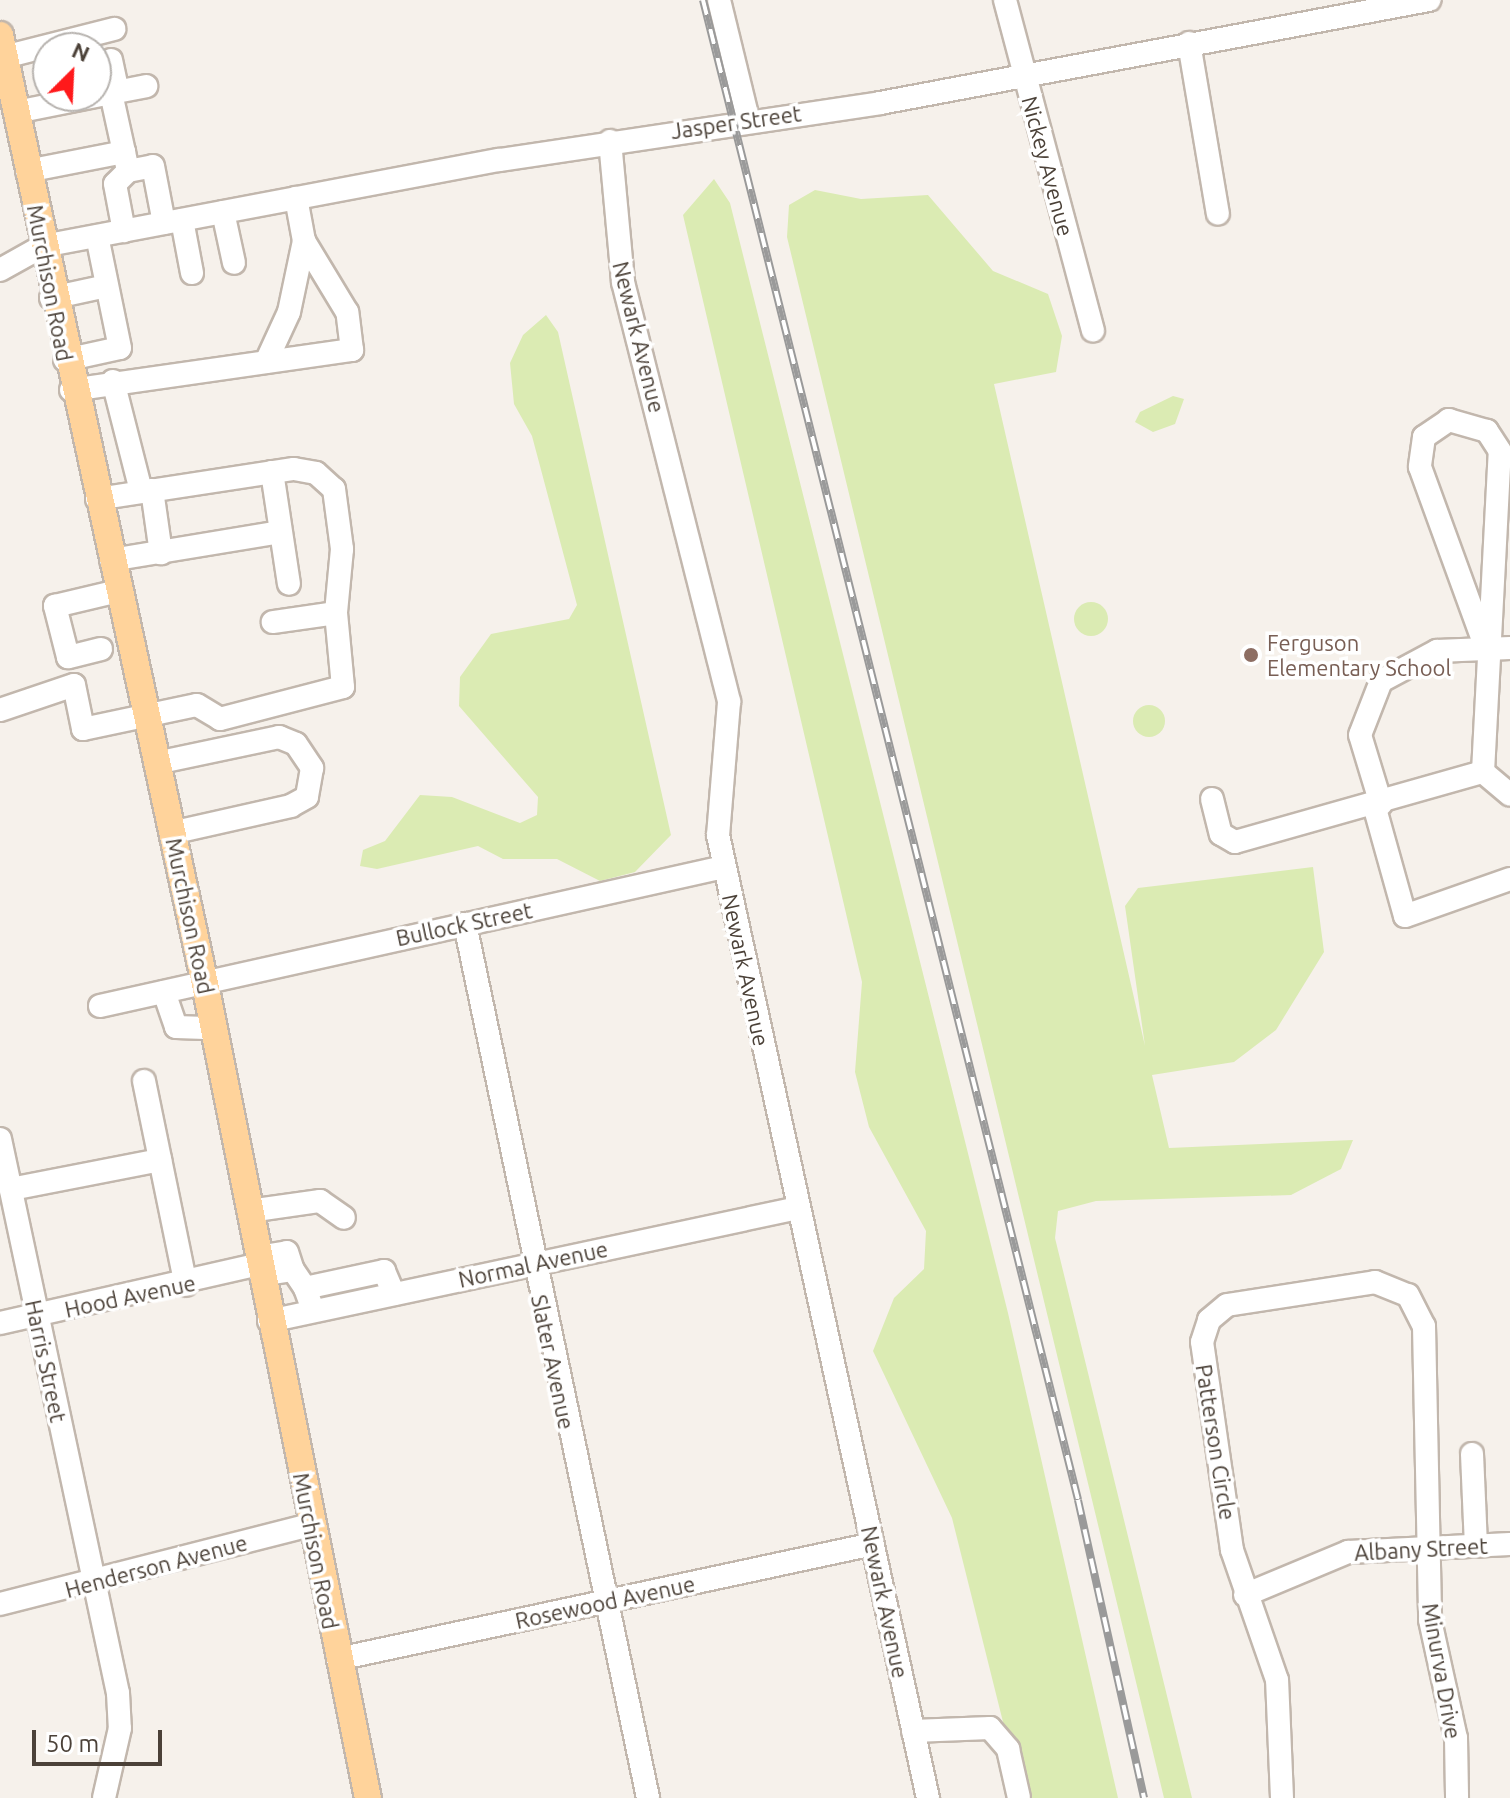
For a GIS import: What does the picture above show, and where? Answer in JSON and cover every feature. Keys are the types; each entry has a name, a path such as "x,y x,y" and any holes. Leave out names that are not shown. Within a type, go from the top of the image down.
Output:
{"main road":[{"name":"Murchison Road","path":"2,46 51,298 205,984 269,1321 368,1798"}],"street":[{"path":"719,0 748,119"},
{"name":"Nickey Avenue","path":"1005,0 1093,331"},
{"name":"Jasper Street","path":"0,270 43,246 296,198 610,141 1024,75 1429,0"},
{"path":"1189,43 1218,214"},
{"path":"2,46 32,45"},
{"path":"112,92 146,86"},
{"path":"16,112 32,108"},
{"path":"98,112 126,161"},
{"name":"Newark Avenue","path":"610,141 623,282 729,702 718,812 724,867 928,1798"},
{"path":"124,231 115,184 126,161"},
{"path":"27,171 126,161 153,166 192,273"},
{"path":"71,390 113,381 352,350 347,312 304,241 296,198"},
{"path":"223,212 234,263"},
{"path":"65,360 120,348 97,236"},
{"path":"266,362 289,312 304,241"},
{"path":"51,298 107,286"},
{"path":"113,381 147,491 161,553"},
{"path":"1483,772 1486,648 1500,451 1487,431 1449,420 1424,437 1420,467 1486,648"},
{"path":"272,472 289,584"},
{"path":"0,710 74,685 83,729 197,705 220,719 343,687 336,613 342,549 334,489 316,473 272,472 97,499"},
{"path":"111,560 280,532"},
{"path":"101,649 68,657 55,606 118,591"},
{"path":"273,622 336,613"},
{"path":"1510,648 1437,651 1381,681 1360,735 1405,916 1510,879"},
{"path":"156,763 279,737 296,744 312,768 307,797 291,806 171,833"},
{"path":"1483,772 1510,795"},
{"path":"1212,799 1221,834 1235,842 1483,772"},
{"name":"Bullock Street","path":"100,1006 724,867"},
{"name":"Slater Avenue","path":"465,924 532,1265 648,1798"},
{"path":"164,992 169,1017 176,1027 213,1028"},
{"path":"144,1081 186,1285"},
{"name":"Harris Street","path":"0,1139 94,1584 120,1728 104,1798"},
{"path":"11,1189 160,1160"},
{"path":"249,1211 320,1201 344,1218"},
{"name":"Normal Avenue","path":"269,1321 798,1208"},
{"name":"Hood Avenue","path":"0,1323 186,1285 259,1266 299,1279 348,1279 384,1271 394,1294"},
{"path":"299,1279 313,1310"},
{"path":"348,1279 358,1302"},
{"name":"Patterson Circle","path":"1282,1798 1277,1680 1245,1595 1202,1354 1209,1320 1239,1302 1375,1282 1415,1304 1424,1326 1425,1544"},
{"path":"1472,1454 1476,1544"},
{"name":"Henderson Avenue","path":"0,1604 94,1584 311,1525"},
{"name":"Rosewood Avenue","path":"338,1659 873,1544"},
{"name":"Albany Street","path":"1245,1595 1325,1558 1425,1544 1510,1544"},
{"name":"Minurva Drive","path":"1425,1544 1435,1655 1456,1738 1457,1798"},
{"path":"913,1731 990,1728 1008,1749 1019,1798"}],"green space":[{"path":"714,179 730,203 1008,1313 1118,1798 1022,1798 952,1518 873,1351 894,1298 924,1269 926,1231 869,1127 855,1072 862,982 683,215"},
{"path":"815,190 861,199 928,195 993,271 1048,294 1062,336 1056,372 994,384 1145,1046 1125,906 1138,888 1313,867 1324,952 1276,1030 1234,1062 1152,1075 1169,1148 1353,1140 1341,1169 1291,1195 1096,1201 1058,1211 1055,1238 1192,1798 1164,1798 787,237 789,205"},
{"path":"546,315 558,332 671,835 635,872 600,881 557,859 503,859 478,846 377,869 360,866 363,850 385,841 420,795 452,797 520,823 537,815 538,797 459,706 460,677 491,634 569,619 577,605 532,436 514,404 510,363 523,335"},
{"path":"1173,396 1184,399 1175,424 1153,432 1135,422 1140,412"},
{"path":"1091,602 1103,607 1108,619 1103,631 1091,636 1079,631 1074,619 1079,607"},
{"path":"1149,705 1160,710 1165,721 1160,732 1149,737 1138,732 1133,721 1138,710"}],"railway":[{"path":"703,0 1078,1500 1144,1798"}],"place":[{"name":"Ferguson Elementary School","path":"1251,655"}]}
